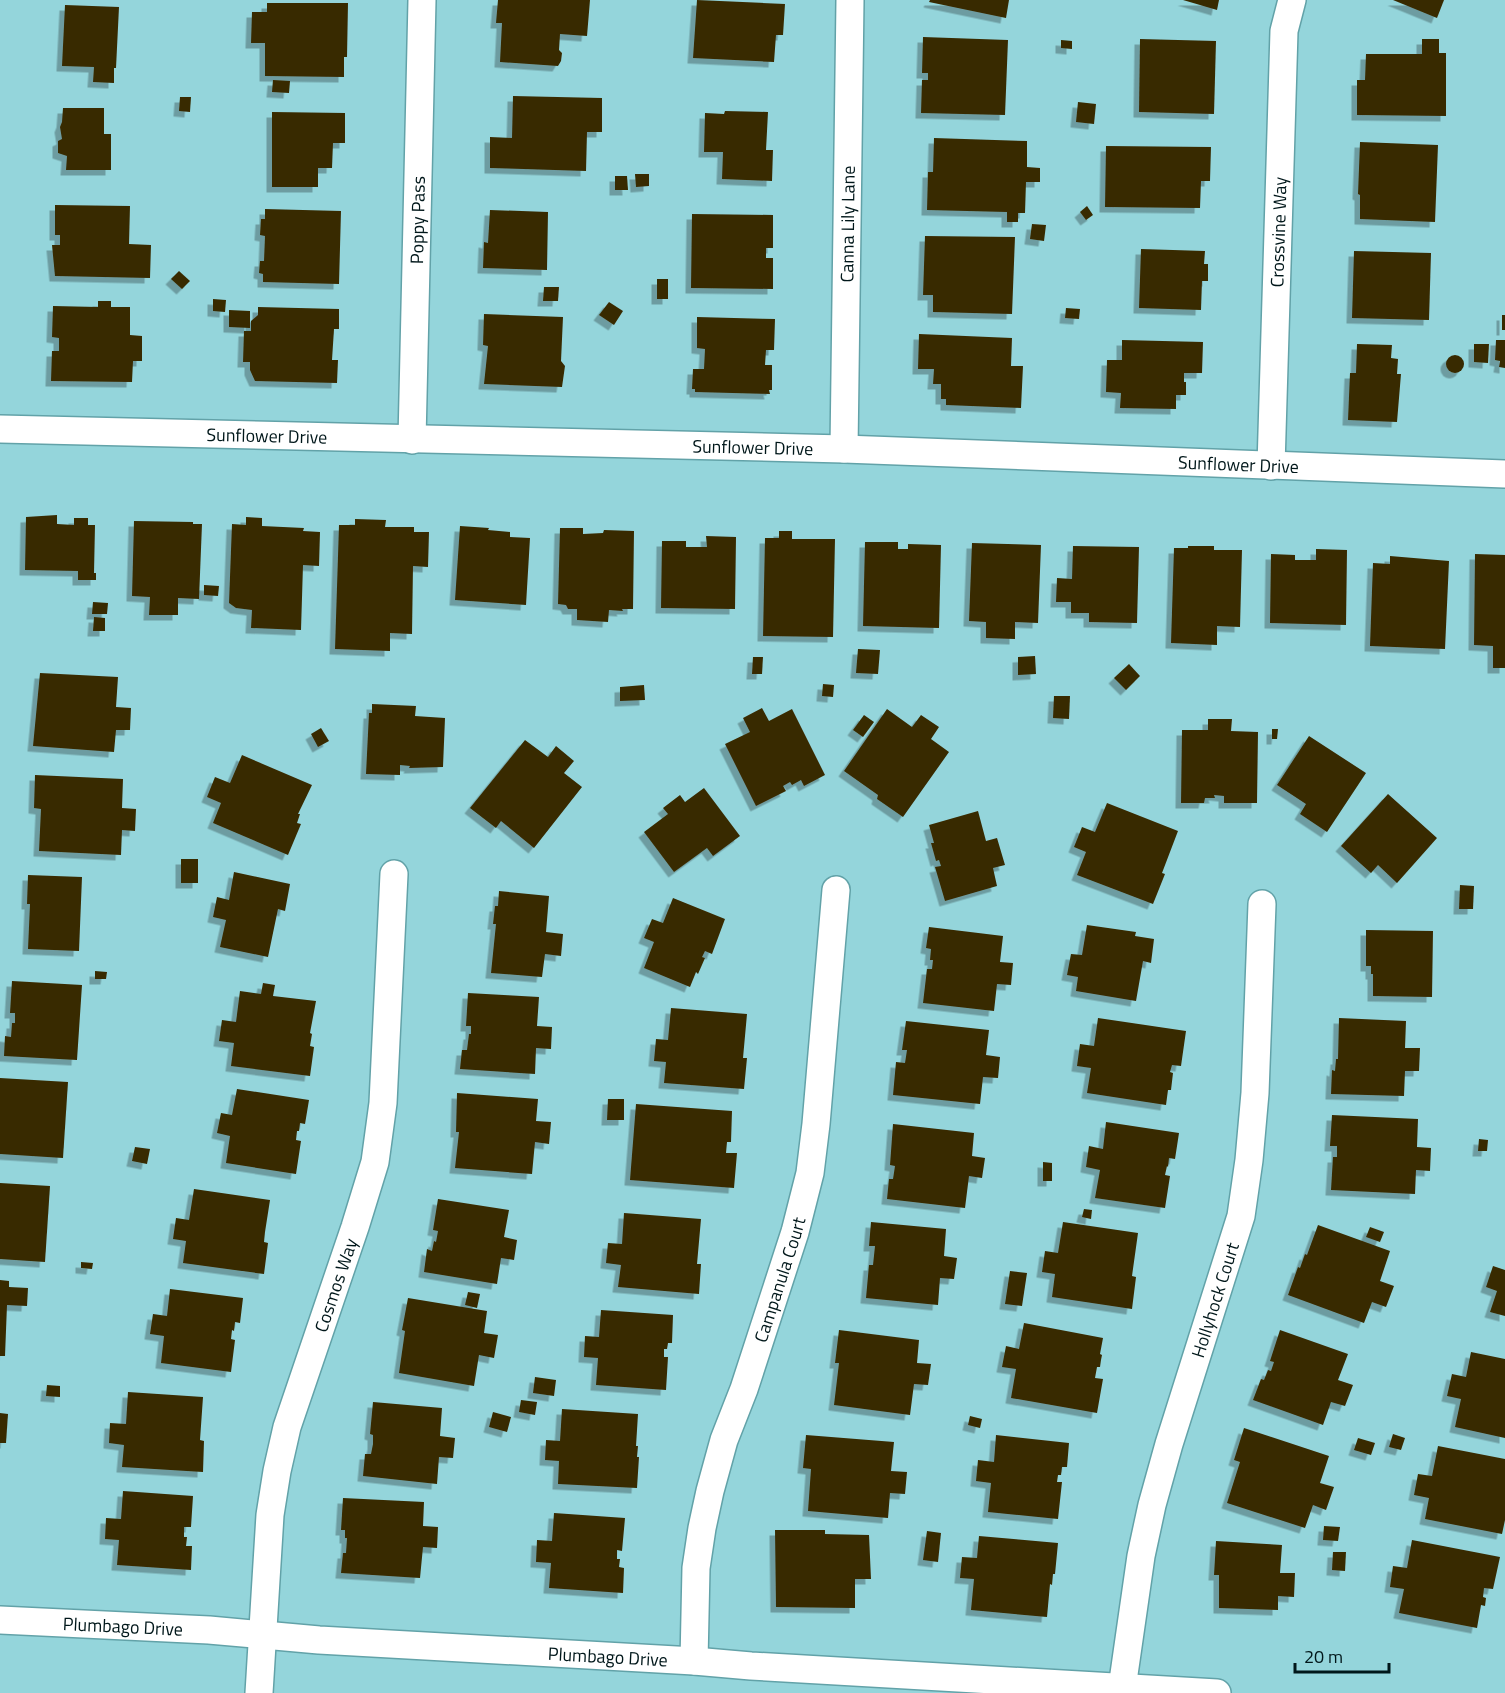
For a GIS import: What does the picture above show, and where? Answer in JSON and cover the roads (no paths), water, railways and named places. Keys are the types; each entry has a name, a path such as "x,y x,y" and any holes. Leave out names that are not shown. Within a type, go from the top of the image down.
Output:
{"street":[{"name":"Poppy Pass","path":"412,440 422,0"},
{"name":"Canna Lily Lane","path":"844,449 850,0"},
{"name":"Crossvine Way","path":"1271,466 1284,31 1292,0"},
{"name":"Sunflower Drive","path":"0,429 844,449 1505,474"},
{"name":"Cosmos Way","path":"259,1693 270,1515 287,1428 375,1161 383,1103 394,874"},
{"name":"Campanula Court","path":"694,1661 696,1568 710,1491 724,1440 744,1389 795,1232 810,1173 836,890"},
{"name":"Hollyhock Court","path":"1122,1688 1141,1556 1152,1505 1241,1216 1255,1093 1262,904"},
{"name":"Plumbago Drive","path":"0,1620 209,1630 319,1640 1217,1693"}]}
